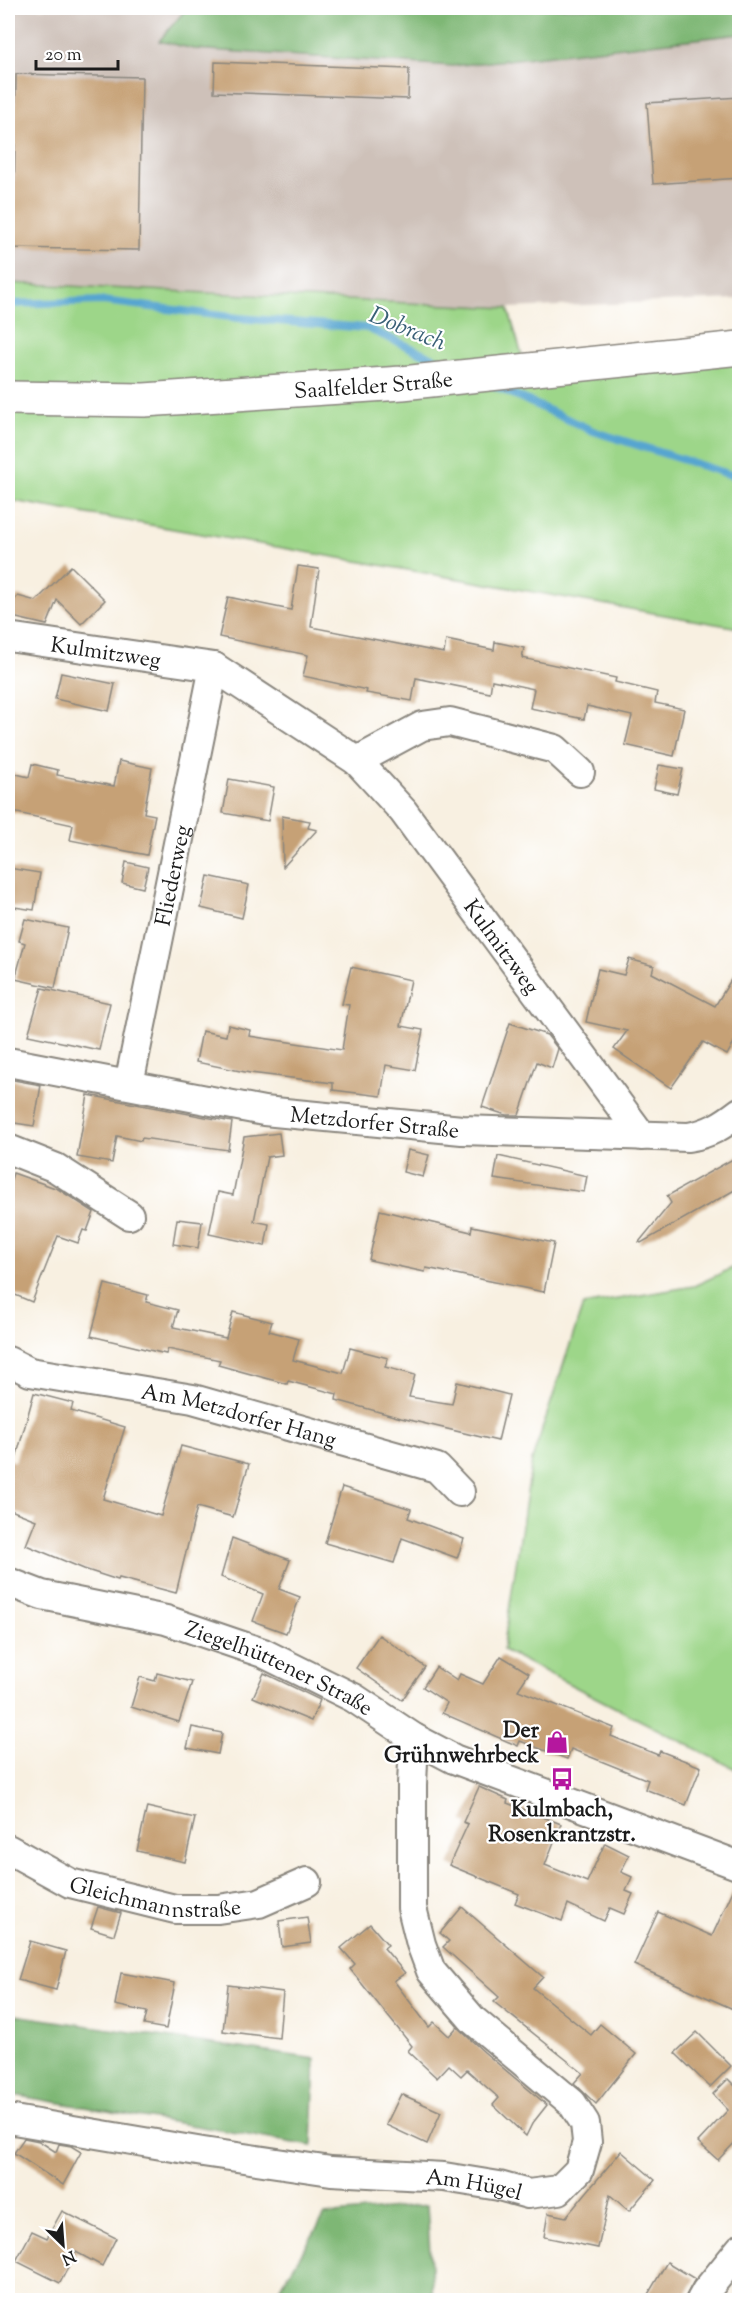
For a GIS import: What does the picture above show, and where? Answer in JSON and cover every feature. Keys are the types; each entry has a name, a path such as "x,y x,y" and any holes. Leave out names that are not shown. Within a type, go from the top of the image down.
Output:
{"main road":[{"name":"Saalfelder Straße","path":"8,398 144,400 402,383 740,348"}],"street":[{"name":"Kulmitzweg","path":"8,637 214,668 357,761 403,811 642,1136"},
{"name":"Fliederweg","path":"129,1084 214,668"},
{"path":"357,761 422,726 450,722 555,749 580,771"},
{"name":"Metzdorfer Straße","path":"8,1062 275,1112 462,1130 688,1137 705,1134 725,1124 740,1112"},
{"path":"8,1149 56,1168 129,1215"},
{"name":"Am Metzdorfer Hang","path":"8,1362 30,1372 193,1399 437,1468 460,1492"},
{"name":"Ziegelhüttener Straße","path":"8,1582 42,1595 166,1620 263,1653 354,1698 414,1738 454,1759 740,1866"},
{"name":"Am Hügel","path":"8,2119 331,2171 444,2177 499,2186 528,2194 559,2190 579,2169 587,2142 585,2123 572,2103 473,2020 431,1971 421,1944 412,1908 414,1738"},
{"name":"Gleichmannstraße","path":"8,1849 70,1882 176,1909 218,1909 259,1903 307,1882"},
{"path":"701,2301 706,2291 740,2249"}],"shaded area":[{"path":"8,8 187,8 160,41 194,49 453,66 739,34 739,299 508,308 8,283"}],"green space":[{"path":"187,8 739,8 740,34 453,66 194,49 159,41"},
{"path":"8,283 508,308 526,369 739,348 739,628 8,500"},
{"path":"739,1265 739,1771 503,1650 532,1460 583,1305 694,1286"},
{"path":"8,2014 315,2059 312,2146 8,2094"},
{"path":"427,2205 433,2300 273,2300 325,2215"}],"building":[{"path":"215,62 409,69 408,99 214,92"},
{"path":"16,74 142,77 139,250 8,248 8,201 14,201"},
{"path":"740,97 740,178 653,184 647,103"},
{"path":"71,566 105,600 81,624 57,600 47,625 8,616 8,606 18,596 36,601"},
{"path":"298,566 319,569 311,627 444,653 446,640 494,650 495,642 524,648 522,658 616,678 615,682 657,692 655,703 684,709 674,756 625,745 632,716 587,706 584,719 530,708 534,689 492,680 490,693 416,678 412,701 366,693 367,690 303,676 308,655 219,637 228,597 291,610"},
{"path":"61,673 115,684 109,711 55,699"},
{"path":"119,761 152,768 144,813 155,815 147,855 70,840 73,825 8,811 8,772 29,777 32,764 58,770 57,775 114,786"},
{"path":"659,765 683,769 677,794 654,789"},
{"path":"229,779 274,787 268,821 223,813"},
{"path":"282,816 310,821 308,828 317,830 283,867"},
{"path":"126,862 148,867 143,888 122,883"},
{"path":"8,868 40,873 34,910 8,906"},
{"path":"208,876 249,885 242,918 201,908"},
{"path":"25,919 68,928 55,988 15,979 25,943 19,941"},
{"path":"629,959 654,966 652,973 715,1006 740,965 740,1031 727,1055 703,1042 671,1088 614,1049 627,1031 586,1022 598,969 624,975"},
{"path":"351,967 411,980 401,1026 423,1030 415,1070 386,1065 381,1096 333,1090 333,1083 250,1073 196,1062 202,1031 226,1036 228,1025 250,1030 249,1036 342,1050 349,1005 342,1004"},
{"path":"42,988 110,1003 99,1050 28,1035"},
{"path":"510,1023 547,1035 558,1049 552,1068 537,1062 519,1115 506,1115 482,1107"},
{"path":"8,1079 41,1085 34,1126 8,1122"},
{"path":"88,1095 232,1122 228,1150 142,1138 141,1141 117,1136 112,1163 77,1157"},
{"path":"279,1133 282,1155 267,1157 254,1221 269,1224 265,1246 209,1234 218,1192 233,1195 244,1137"},
{"path":"408,1150 429,1155 423,1177 403,1172"},
{"path":"740,1155 740,1187 641,1243 639,1242 671,1203 667,1196"},
{"path":"498,1156 587,1176 584,1192 494,1179"},
{"path":"13,1173 58,1189 94,1212 87,1231 83,1230 78,1243 58,1236 32,1302 8,1292 8,1189"},
{"path":"380,1210 471,1232 472,1226 554,1243 544,1292 426,1268 425,1272 369,1260"},
{"path":"177,1219 202,1222 198,1248 173,1244"},
{"path":"105,1284 148,1295 146,1302 178,1310 173,1327 226,1338 233,1312 272,1322 269,1331 299,1339 293,1360 343,1373 350,1348 388,1358 385,1367 415,1375 409,1397 452,1404 457,1382 509,1395 498,1441 336,1400 337,1394 288,1381 287,1384 218,1365 220,1360 168,1349 166,1354 91,1336"},
{"path":"34,1393 73,1403 71,1411 125,1427 103,1499 161,1516 181,1446 249,1464 233,1517 197,1507 176,1593 119,1578 118,1580 84,1569 26,1545 36,1520 8,1509 8,1459 15,1462"},
{"path":"342,1487 411,1509 408,1518 464,1539 457,1558 402,1538 394,1563 325,1543"},
{"path":"232,1538 290,1560 279,1589 300,1597 286,1633 253,1621 263,1594 221,1577"},
{"path":"379,1635 425,1667 402,1700 356,1668"},
{"path":"501,1656 529,1673 518,1690 614,1728 611,1736 658,1755 660,1751 701,1767 686,1805 645,1789 648,1780 571,1749 567,1759 520,1741 518,1746 442,1713 447,1703 423,1687 436,1667 457,1681 460,1674 483,1684"},
{"path":"157,1673 192,1682 179,1722 131,1707 140,1677 155,1681"},
{"path":"264,1673 320,1700 311,1721 253,1697"},
{"path":"192,1727 222,1733 218,1754 187,1748"},
{"path":"479,1787 508,1800 507,1803 561,1824 545,1865 587,1882 605,1843 629,1855 621,1872 632,1877 626,1891 633,1894 624,1914 610,1908 604,1921 568,1904 562,1921 515,1903 519,1894 449,1865 468,1824 463,1822"},
{"path":"147,1807 195,1818 185,1862 137,1851"},
{"path":"737,1882 740,1882 740,2012 634,1965 658,1912 712,1936"},
{"path":"98,1907 121,1913 114,1935 91,1928"},
{"path":"462,1907 543,1977 533,1988 591,2035 600,2024 636,2054 596,2104 574,2083 583,2073 494,2002 499,1997 443,1947 449,1941 440,1933"},
{"path":"307,1917 311,1943 282,1947 279,1921"},
{"path":"370,1924 388,1945 384,1948 405,1973 394,1981 429,2027 434,2022 449,2036 457,2027 547,2105 526,2136 493,2105 499,2098 467,2070 461,2076 449,2065 437,2078 408,2051 412,2046 350,1969 355,1964 341,1948"},
{"path":"30,1941 66,1951 56,1990 18,1980"},
{"path":"121,1973 175,1983 166,2029 144,2025 147,2012 115,2005"},
{"path":"228,1985 283,1992 279,2038 223,2031"},
{"path":"697,2032 731,2066 710,2087 675,2053"},
{"path":"728,2079 740,2091 740,2137 718,2160 698,2142 728,2110 713,2094"},
{"path":"401,2094 441,2112 427,2144 386,2125"},
{"path":"24,2138 39,2141 56,2152 59,2144 71,2146 81,2152 63,2185 14,2153"},
{"path":"621,2151 655,2180 629,2211 610,2195 598,2248 544,2237 548,2213 566,2217"},
{"path":"62,2211 116,2238 102,2266 76,2252 60,2283 16,2261 32,2231 47,2238"},
{"path":"667,2262 695,2279 683,2301 644,2301"}],"waterway":[{"name":"Dobrach","path":"8,304 103,301 239,318 367,328 451,366"},
{"name":"Dobrach","path":"493,385 593,431 731,475 740,475"}],"place":[{"name":"Der Grühnwehrbeck","path":"557,1742"},
{"name":"Kulmbach, Rosenkrantzstr.","path":"562,1779"}]}
